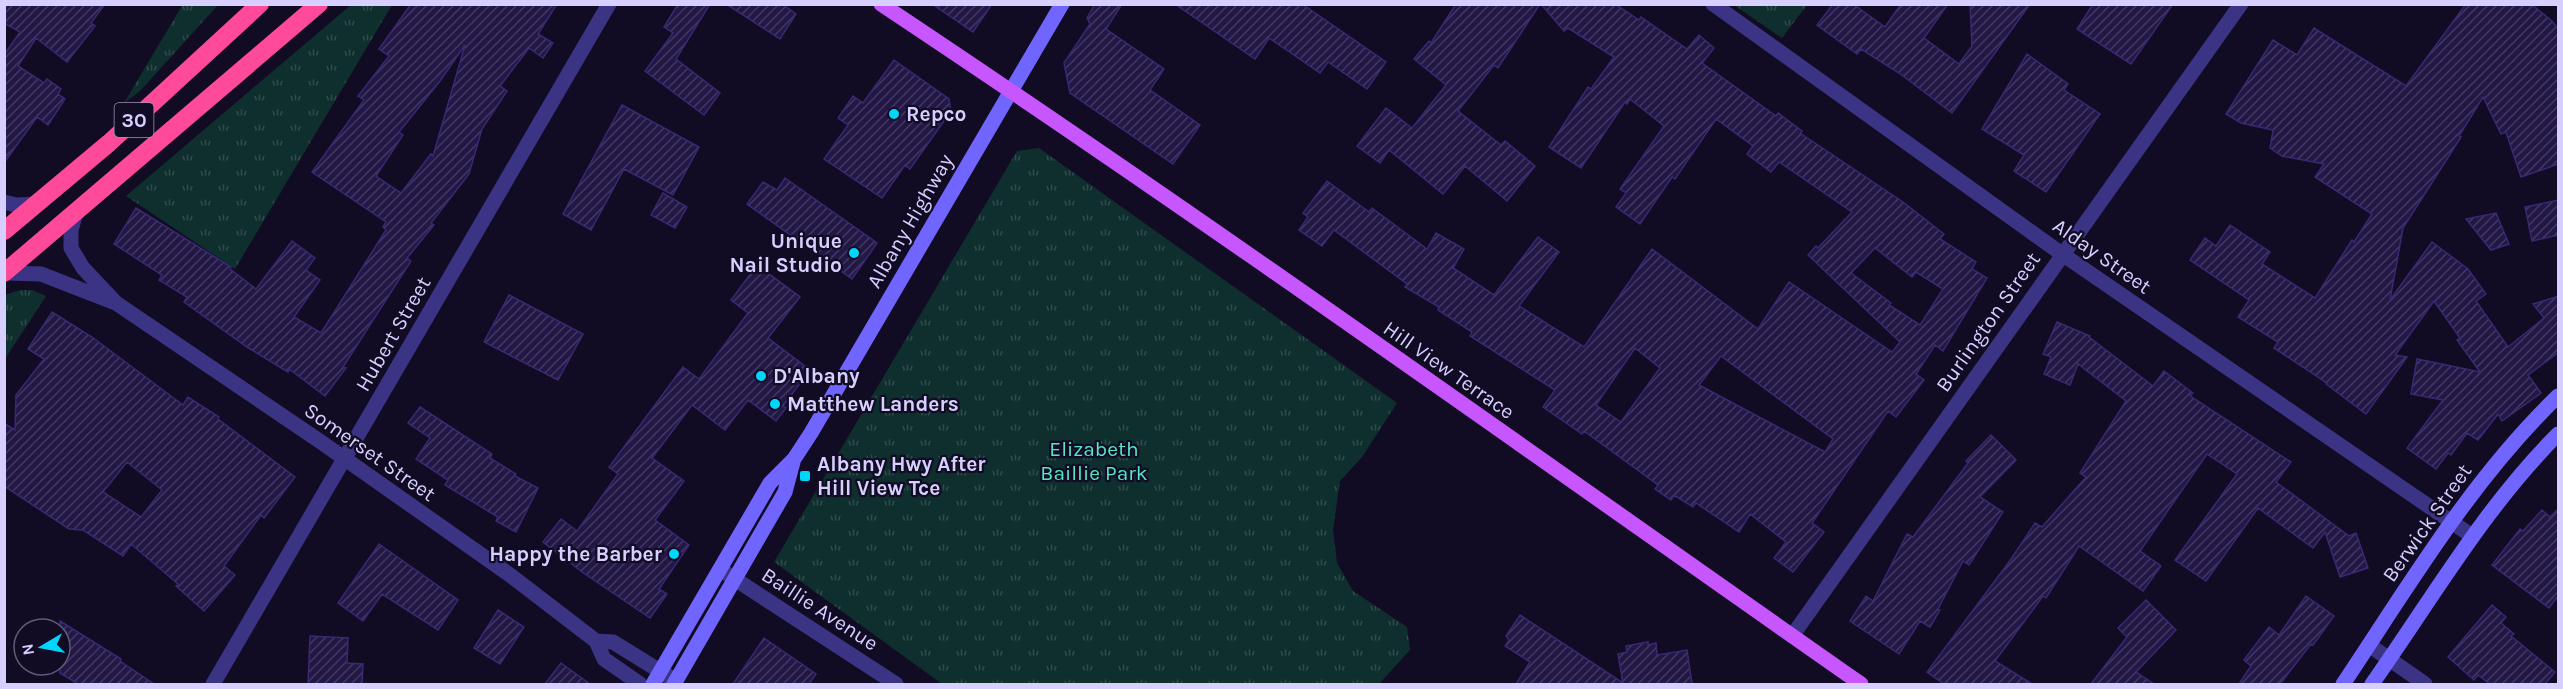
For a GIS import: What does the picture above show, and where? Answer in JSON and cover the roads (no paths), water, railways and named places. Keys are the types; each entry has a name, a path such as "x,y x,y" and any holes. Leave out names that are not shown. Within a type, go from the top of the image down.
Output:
{"highway":[{"name":"30","path":"4,231 109,142 260,4"},
{"name":"30","path":"4,273 319,4"}],"main road":[{"name":"Hill View Terrace","path":"881,4 1011,91 1861,684"},
{"name":"Albany Highway","path":"653,684 770,483 794,459 1062,4"},
{"name":"Berwick Street","path":"2343,684 2450,522 2523,430 2559,396"},
{"path":"2372,684 2472,536 2530,463 2559,434"},
{"name":"Albany Highway","path":"675,683 785,492 794,459"}],"street":[{"name":"Hubert Street","path":"213,684 609,4"},
{"name":"Alday Street","path":"1713,4 2062,254 2472,536"},
{"name":"Burlington Street","path":"1792,636 2241,4"},
{"path":"4,202 16,205 38,204"},
{"name":"Somerset Street","path":"75,213 71,230 71,248 83,268 116,303 510,575 596,641 604,659 640,684"},
{"name":"Somerset Street","path":"4,273 41,274 116,303"},
{"name":"Baillie Avenue","path":"721,570 896,684"},
{"name":"Somerset Street","path":"596,641 613,642 661,671 675,683"},
{"path":"2369,645 2425,684"}],"place":[{"name":"Repco","path":"894,114"},
{"name":"Unique Nail Studio","path":"854,253"},
{"name":"D'Albany","path":"761,376"},
{"name":"Matthew Landers","path":"775,404"},
{"name":"Albany Hwy After Hill View Tce","path":"805,476"},
{"name":"Happy the Barber","path":"674,554"}],"park label":[{"name":"Elizabeth Baillie Park","path":"1094,461"}]}
